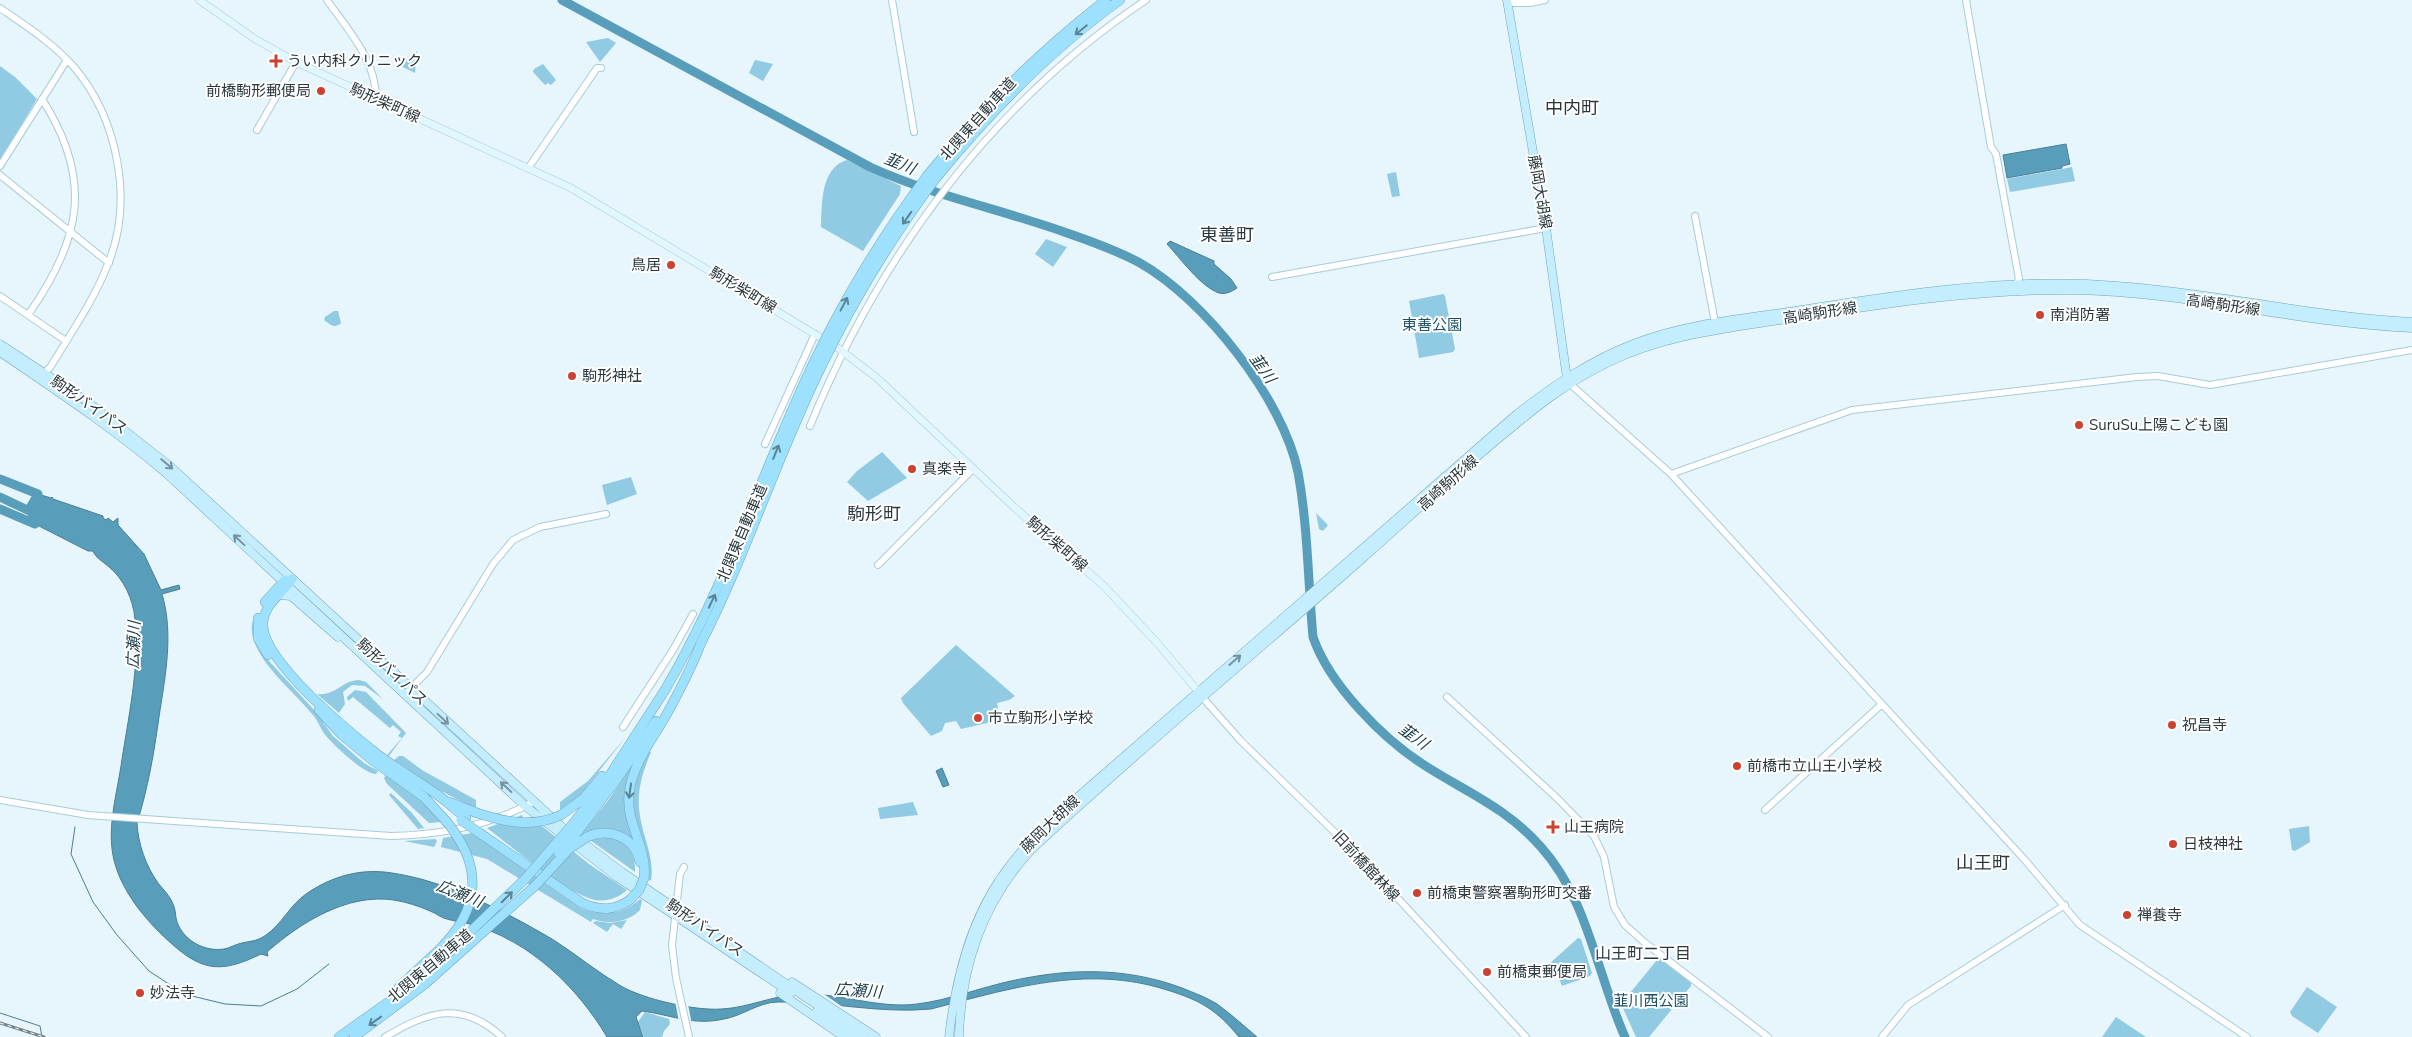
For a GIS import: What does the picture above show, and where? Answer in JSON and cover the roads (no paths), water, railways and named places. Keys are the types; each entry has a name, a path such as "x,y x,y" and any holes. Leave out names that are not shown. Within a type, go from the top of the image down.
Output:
{"highway":[{"name":"北関東自動車道","path":"639,741 697,633 718,588 795,405 831,328 873,254 956,141 1001,92 1063,35 1106,0"},
{"name":"北関東自動車道","path":"338,1037 394,998 446,955 500,917 575,828 692,667 701,643 734,575 802,408 838,331 879,260 931,177 1022,82 1068,41 1120,0"},
{"path":"287,581 267,608 263,624 266,640 272,652 314,698 348,730 379,755 444,800 464,819"},
{"path":"287,581 266,600 260,611 257,630 262,646 294,684 342,735 372,760 424,796 464,819 587,900 600,904 612,904 630,898 642,876 645,862 631,820 628,797 635,771 639,741"},
{"path":"444,800 477,813 505,821 542,822 561,815 588,793 639,741"},
{"path":"424,796 446,822 466,851 471,868 473,887 466,914 454,932 446,955"},
{"name":"北関東自動車道","path":"354,1037 399,1004 575,828"},
{"path":"500,917 536,885 569,850 587,837 598,833 609,833 626,840 638,854 642,876"}],"main road":[{"name":"駒形柴町線","path":"199,0 255,39 296,62 571,188 815,334 877,378 1014,507 1105,586 1201,695"},
{"name":"藤岡大胡線","path":"1507,2 1546,228 1568,380"},
{"name":"高崎駒形線","path":"1201,695 1316,589 1517,414 1602,358 1638,342 1716,326 1912,293 2087,284 2135,287 2346,316 2412,322"},
{"name":"高崎駒形線","path":"2016,287 2138,294 2347,323 2412,328"},
{"name":"駒形バイパス","path":"0,344 136,447 287,581 578,848 798,989"},
{"name":"駒形バイパス","path":"0,352 41,376"},
{"name":"高崎駒形線","path":"1201,695 1307,608 1464,467 1568,380"},
{"name":"駒形バイパス","path":"287,581 358,651 408,692"},
{"path":"278,595 291,596 322,626 358,651"},
{"name":"藤岡大胡線","path":"958,1005 959,993 974,943 984,920 1004,884 1024,858 1201,695"},
{"name":"駒形バイパス","path":"675,911 782,990 813,1008"},
{"path":"798,989 813,1008 844,1037"},
{"path":"798,989 876,1037"},
{"path":"949,1037 958,1005"},
{"path":"958,1005 959,1037"},
{"path":"813,1008 864,1037"},
{"path":"839,1024 854,1037"}],"street":[{"path":"327,0 368,59 374,79 376,98"},
{"path":"892,0 913,116 914,132"},
{"path":"810,426 843,354 888,270 945,189 976,150 1058,68 1146,0"},
{"path":"1507,2 1530,3 1545,0"},
{"path":"1966,0 1991,147 1996,154 2019,279 2016,287"},
{"path":"0,8 42,37 82,78 98,104 116,157 120,204 118,227 109,263 93,297 66,341 41,376"},
{"path":"0,166 66,60"},
{"path":"257,130 296,62"},
{"path":"529,168 597,68 601,68"},
{"path":"28,315 57,270 71,233 75,205 73,166 57,122 42,100"},
{"path":"0,176 109,263"},
{"path":"1695,216 1716,326"},
{"path":"1272,277 1546,228"},
{"path":"0,296 66,341"},
{"path":"765,444 815,334"},
{"path":"1671,474 1852,410 2137,377 2158,376 2210,385 2412,350"},
{"path":"1568,380 1671,474 2065,905 2080,925 2247,1037"},
{"path":"878,565 973,468"},
{"path":"408,692 427,672 493,564 513,540 540,527 606,514"},
{"path":"623,727 673,650 693,614"},
{"name":"旧前橋館林線","path":"1201,695 1242,741 1356,853 1526,1037"},
{"path":"1446,697 1594,836 1604,857 1614,907 1625,925 1644,942 1768,1037"},
{"path":"1766,810 1882,704"},
{"path":"0,796 38,807"},
{"path":"0,800 89,816 372,835 416,835 463,828 529,804"},
{"path":"684,867 681,870 672,945 679,992 689,1037"},
{"path":"1882,1037 1908,1005 2065,905"},
{"path":"385,1037 427,1016 448,1013 462,1014 478,1019 502,1037"}],"water":[{"path":"2066,144 2070,164 2062,166 2062,168 2007,178 2003,155"},
{"path":"1170,241 1214,261 1214,264 1231,279 1237,288 1224,293 1212,290 1184,264 1167,244"},
{"path":"38,494 52,497 53,499 103,516 106,520 108,518 113,522 118,518 118,525 144,554 161,590 179,585 180,589 162,594 166,609 168,640 166,671 155,744 137,823 139,839 146,862 158,883 172,901 180,929 196,944 210,949 224,949 260,938 277,926 300,898 326,882 358,873 392,873 433,883 475,898 552,939 621,986 655,1000 684,1006 710,1009 731,1008 802,994 817,994 874,1003 917,1004 941,1000 1033,977 1076,972 1119,973 1161,981 1209,999 1257,1037 1239,1037 1207,1007 1167,990 1107,979 1077,979 1019,987 931,1009 892,1010 816,1003 778,1002 764,1004 731,1017 713,1021 692,1021 642,1011 636,1017 643,1037 607,1037 582,1001 567,984 533,955 514,942 494,932 445,918 421,907 394,900 376,899 359,901 325,912 280,941 267,952 268,956 261,954 236,964 225,966 204,965 183,953 163,936 139,909 120,878 113,855 111,842 112,816 135,674 135,619 130,597 119,577 93,551 88,551 35,524 30,508"},
{"path":"942,768 949,785 943,787 936,771"}],"waterway":[{"name":"韮川","path":"562,0 870,167 944,195 1088,240 1140,263 1165,279 1190,301 1214,326 1258,383 1276,414 1290,444 1298,472 1304,513 1313,637 1331,673 1359,708 1391,740 1424,765 1500,811 1528,833 1541,847 1557,868 1581,914 1625,1037"},
{"path":"0,479 38,494 30,508 35,524"},
{"name":"広瀬川","path":"0,497 40,516"},
{"path":"0,509 35,524"},
{"path":"75,827 71,854 93,902 117,935 149,971 184,994 225,1004 261,1006 297,989 329,964"},
{"path":"0,1013 40,1026 42,1037"}],"railway":[{"path":"0,1023 44,1037"}],"place":[{"name":"うい内科クリニック","path":"276,61"},
{"name":"前橋駒形郵便局","path":"321,91"},
{"name":"鳥居","path":"671,265"},
{"name":"南消防署","path":"2040,315"},
{"name":"駒形神社","path":"572,376"},
{"name":"SuruSu上陽こども園","path":"2079,425"},
{"name":"真楽寺","path":"912,469"},
{"name":"市立駒形小学校","path":"978,718"},
{"name":"祝昌寺","path":"2172,725"},
{"name":"前橋市立山王小学校","path":"1737,766"},
{"name":"山王病院","path":"1553,827"},
{"name":"日枝神社","path":"2173,844"},
{"name":"前橋東警察署駒形町交番","path":"1417,893"},
{"name":"禅養寺","path":"2127,915"},
{"name":"前橋東郵便局","path":"1487,972"},
{"name":"妙法寺","path":"140,993"}],"district":[{"name":"中内町","path":"1572,108"},
{"name":"東善町","path":"1227,235"},
{"name":"駒形町","path":"874,514"},
{"name":"山王町","path":"1983,863"},
{"name":"山王町二丁目","path":"1643,953"}],"park label":[{"name":"東善公園","path":"1432,325"},
{"name":"韮川西公園","path":"1651,1001"}]}
